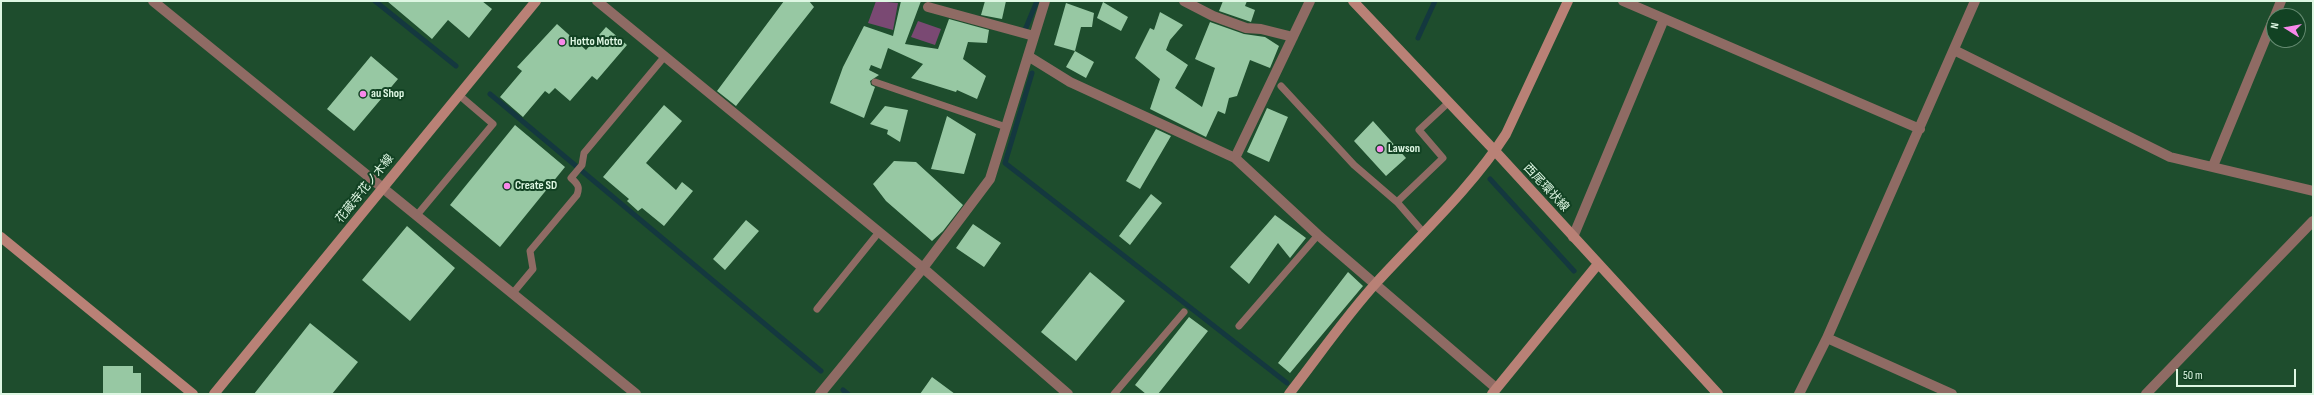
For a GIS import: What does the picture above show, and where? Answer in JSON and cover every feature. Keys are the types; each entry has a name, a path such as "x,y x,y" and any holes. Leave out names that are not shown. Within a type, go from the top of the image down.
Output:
{"main road":[{"name":"花蔵寺花ノ木線","path":"214,394 536,1"},
{"name":"西尾環状線","path":"1353,1 1495,151 1718,394"},
{"path":"1289,394 1376,284 1424,233 1495,151 1506,134 1568,1"},
{"path":"1,237 193,394"},
{"path":"1494,391 1598,264"}],"street":[{"path":"153,1 418,215 636,394"},
{"path":"597,1 923,268 1068,394"},
{"path":"820,394 923,268 990,179 1045,1"},
{"path":"1184,1 1213,16 1246,28 1261,29 1293,36"},
{"path":"1234,158 1310,1"},
{"path":"1623,1 1920,129"},
{"path":"1799,394 1827,338 1975,1"},
{"path":"928,7 1034,36"},
{"path":"1573,236 1664,19"},
{"path":"2213,166 2266,37"},
{"path":"1954,50 2170,157 2313,191"},
{"path":"1028,56 1070,82 1234,158 1318,236 1376,284 1494,391"},
{"path":"2146,394 2313,221"},
{"path":"1827,338 1952,394"}],"lane":[{"path":"513,293 532,269 530,251 577,195 579,190 578,184 571,178 582,165 584,153 665,56"},
{"path":"875,82 1006,127"},
{"path":"1281,86 1354,165 1397,202 1424,233"},
{"path":"418,215 493,124 459,95"},
{"path":"1397,202 1443,158 1419,130 1448,103"},
{"path":"817,309 879,232"},
{"path":"1239,326 1318,236"},
{"path":"1114,394 1184,312"}],"shaded area":[{"path":"876,1 898,3 893,30 868,23"},
{"path":"918,21 941,29 935,45 911,37"}],"building":[{"path":"387,1 482,1 492,9 469,38 448,20 432,39"},
{"path":"784,1 809,1 814,7 736,106 717,91"},
{"path":"901,1 921,1 905,44 938,49 949,19 989,30 987,43 968,42 963,59 986,76 977,99 957,90 956,92 911,78 923,64 888,48 881,69 871,65 869,70 879,75 870,81 871,85 875,87 864,118 830,103 843,67 864,26 893,36"},
{"path":"985,1 1006,1 1002,19 981,15"},
{"path":"1223,1 1247,1 1245,6 1255,10 1251,22 1219,11"},
{"path":"1103,2 1128,17 1121,31 1097,18"},
{"path":"1066,3 1094,13 1092,27 1081,27 1075,51 1054,45"},
{"path":"1160,12 1183,25 1170,40 1166,50 1188,65 1175,88 1202,107 1215,68 1195,59 1210,22 1244,34 1265,37 1279,46 1270,68 1250,60 1237,96 1229,98 1225,114 1218,111 1206,137 1150,109 1160,79 1135,58 1150,28 1154,30"},
{"path":"557,24 586,50 606,27 627,45 597,80 592,76 570,101 555,88 549,94 545,91 523,117 500,97 522,71 517,67"},
{"path":"1075,51 1094,62 1086,78 1066,67"},
{"name":"au Shop","path":"371,56 398,79 354,131 327,109"},
{"path":"664,105 682,121 646,163 676,190 682,182 693,191 664,226 642,208 638,211 627,201 629,199 603,177"},
{"path":"885,106 908,110 900,142 887,134 888,130 870,124"},
{"path":"1267,108 1288,117 1269,162 1247,152"},
{"path":"947,116 976,134 964,174 931,169"},
{"name":"Lawson","path":"1373,121 1406,158 1386,176 1354,141"},
{"name":"Create SD","path":"515,125 565,167 500,247 450,205"},
{"path":"1156,129 1171,136 1140,189 1126,181"},
{"path":"894,161 916,162 963,205 943,231 932,241 886,201 873,184"},
{"path":"1151,194 1162,203 1130,245 1119,236"},
{"path":"1275,215 1306,238 1290,258 1278,243 1249,284 1230,267"},
{"path":"746,220 759,231 725,270 713,259"},
{"path":"973,224 1001,243 984,267 956,248"},
{"path":"407,226 455,268 410,321 362,280"},
{"path":"1090,272 1125,301 1076,361 1041,332"},
{"path":"1348,272 1363,286 1290,373 1278,363"},
{"path":"1189,317 1208,331 1158,394 1146,394 1135,385"},
{"path":"310,323 358,362 332,394 254,394"},
{"path":"103,366 133,366 133,373 141,373 141,394 103,394"},
{"path":"932,377 955,394 920,394"}],"waterway":[{"path":"375,1 456,66"},
{"path":"1025,30 1037,1"},
{"path":"1418,38 1435,1"},
{"path":"1032,73 1005,163 1287,383"},
{"path":"490,94 821,371"},
{"path":"1490,179 1574,271"},
{"path":"843,390 848,394"}],"place":[{"name":"Hotto Motto","path":"562,42"},
{"name":"au Shop","path":"363,94"},
{"name":"Lawson","path":"1380,149"},
{"name":"Create SD","path":"507,186"}]}
